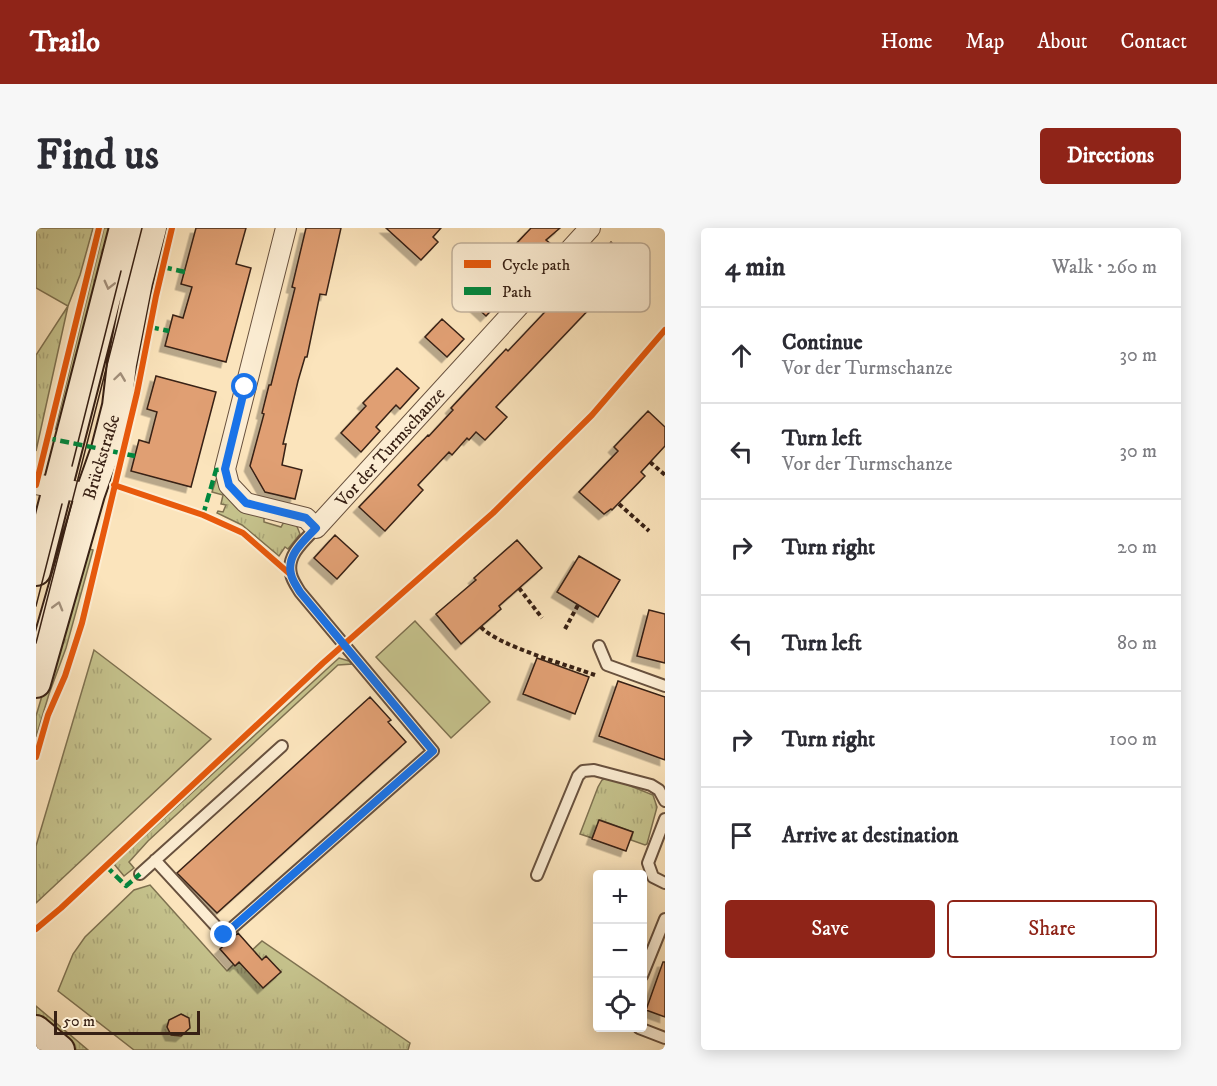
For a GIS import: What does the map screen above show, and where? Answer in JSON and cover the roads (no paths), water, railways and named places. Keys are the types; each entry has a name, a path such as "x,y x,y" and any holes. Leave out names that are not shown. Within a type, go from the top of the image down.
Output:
{"main road":[{"name":"Brückstraße","path":"36,571 47,485 123,228"},
{"name":"Brückstraße","path":"36,683 117,406 122,364 138,282 152,228"},
{"path":"36,1030 60,1050"}],"street":[{"path":"285,228 225,469 229,485 246,503 306,518 316,528"},
{"name":"Vor der Turmschanze","path":"576,243 590,228"},
{"name":"Vor der Turmschanze","path":"316,528 513,312"},
{"path":"47,485 90,494"}],"lane":[{"path":"154,860 224,935 433,751 300,592 291,575 291,563 296,550 316,528"},
{"path":"599,646 607,664 665,686"},
{"path":"140,874 282,746"},
{"path":"537,875 578,776 583,771 594,770 651,785 659,790 665,801"},
{"path":"665,819 648,863 653,877 665,883"},
{"path":"647,964 665,919"},
{"path":"647,1031 665,1038"}],"tram line":[{"path":"36,643 142,228"},
{"path":"72,466 121,271"},
{"path":"36,606 62,504"}]}
